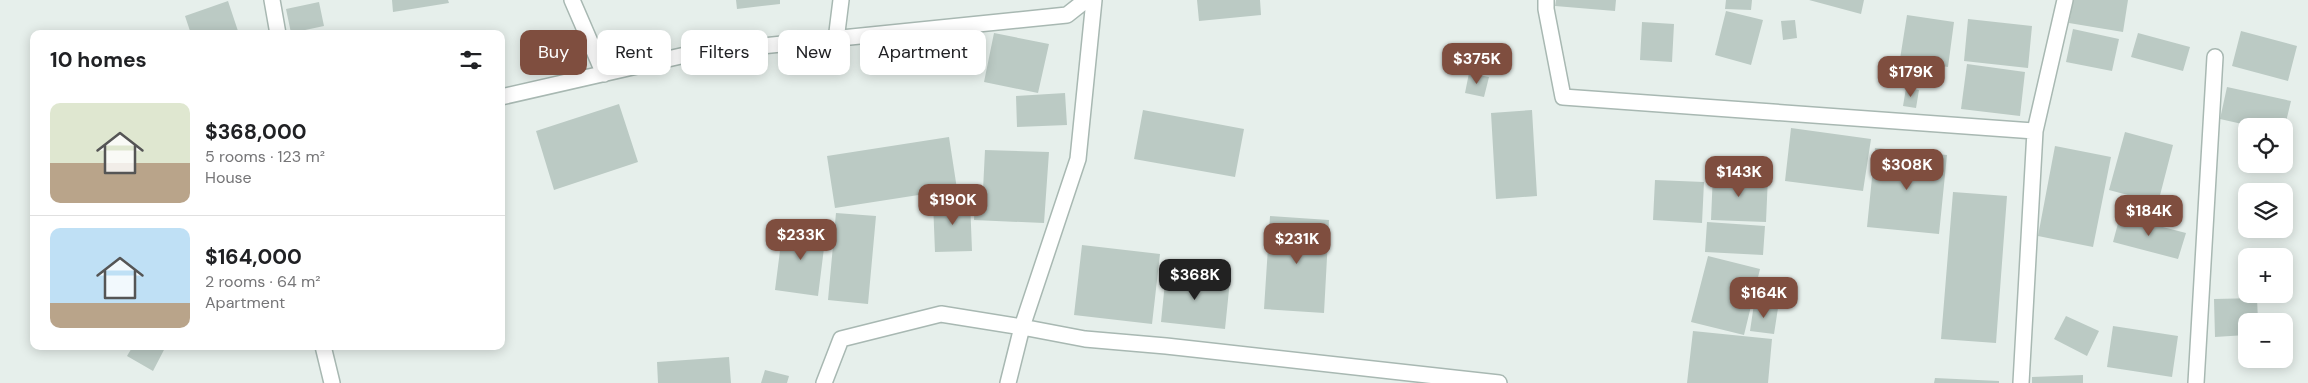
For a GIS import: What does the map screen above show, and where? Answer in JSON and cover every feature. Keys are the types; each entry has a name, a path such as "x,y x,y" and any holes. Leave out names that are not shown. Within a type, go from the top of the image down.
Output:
{"street":[{"path":"272,0 277,30"},
{"path":"572,0 597,58"},
{"path":"837,30 841,0"},
{"path":"850,38 1067,15 1086,0"},
{"path":"1008,383 1022,327 1078,159 1094,0"},
{"path":"1546,0 1563,96 2035,131"},
{"path":"2021,383 2035,131 2065,0"},
{"path":"671,58 694,53 778,45"},
{"path":"2196,383 2215,58"},
{"path":"505,96 600,75"},
{"path":"824,383 841,339 941,314 1085,339 1166,346 1498,383"},
{"path":"324,350 332,383"}],"building":[{"path":"392,0 448,0 449,3 393,12"},
{"path":"736,0 780,0 780,4 737,9"},
{"path":"1197,0 1260,0 1261,15 1199,21"},
{"path":"1556,0 1616,0 1615,11 1555,6"},
{"path":"1726,0 1752,0 1751,10 1725,9"},
{"path":"1809,0 1864,0 1861,14"},
{"path":"2073,0 2128,0 2123,32 2069,23"},
{"path":"228,1 238,30 190,30 185,16"},
{"path":"319,2 324,26 305,30 290,30 286,9"},
{"path":"1726,11 1763,20 1751,65 1715,55"},
{"path":"1907,15 1954,22 1948,67 1900,59"},
{"path":"1968,19 2032,26 2028,68 1964,61"},
{"path":"1795,20 1797,38 1783,40 1781,21"},
{"path":"1642,22 1674,24 1672,62 1640,60"},
{"path":"2073,29 2119,39 2112,71 2066,62"},
{"path":"2241,31 2297,46 2288,81 2232,66"},
{"path":"994,33 1049,44 1038,93 984,82"},
{"path":"2138,33 2190,47 2183,71 2131,57"},
{"path":"1967,64 2025,72 2020,116 1961,109"},
{"path":"1469,73 1489,77 1484,97 1465,93"},
{"path":"2227,87 2291,101 2287,118 2238,118 2238,123 2220,119"},
{"path":"1906,88 1919,90 1916,108 1903,106"},
{"path":"1065,93 1067,125 1017,127 1016,96"},
{"path":"619,104 638,162 554,190 536,131"},
{"path":"1143,110 1244,129 1235,177 1134,159"},
{"path":"1532,110 1537,196 1496,199 1491,113"},
{"path":"1791,128 1871,139 1863,191 1785,181"},
{"path":"2125,132 2173,145 2158,203 2109,190"},
{"path":"949,137 957,189 835,208 827,156"},
{"path":"2055,146 2111,157 2093,247 2038,236"},
{"path":"1875,148 1947,155 1939,234 1867,227"},
{"path":"985,150 1049,152 1044,223 974,220 975,190 983,190"},
{"path":"1713,173 1768,176 1766,222 1711,220"},
{"path":"1655,180 1704,182 1702,223 1653,220"},
{"path":"1953,192 2007,196 1996,343 1941,339"},
{"path":"970,200 972,251 935,252 933,202"},
{"path":"836,213 876,216 868,304 828,300"},
{"path":"1270,216 1329,220 1324,313 1264,309"},
{"path":"2120,216 2186,233 2178,259 2113,242"},
{"path":"1707,222 1765,226 1763,255 1705,252"},
{"path":"783,227 826,232 818,296 775,290"},
{"path":"1082,245 1160,254 1152,324 1074,315"},
{"path":"1708,256 1760,269 1744,335 1691,322"},
{"path":"1166,272 1230,280 1225,329 1161,322"},
{"path":"2238,298 2238,303 2257,303 2258,313 2238,313 2238,336 2215,337 2214,299"},
{"path":"1754,304 1778,308 1774,334 1750,331"},
{"path":"2066,316 2099,331 2087,356 2054,339"},
{"path":"2113,326 2178,336 2172,377 2107,367"},
{"path":"1693,331 1772,339 1768,383 1687,383"},
{"path":"131,350 164,350 153,371 127,356"},
{"path":"729,357 731,383 658,383 657,362"},
{"path":"765,370 789,376 787,383 761,383"},
{"path":"2083,375 2083,383 2032,383 2032,377"},
{"path":"1935,378 1999,381 1999,383 1934,383"}]}
